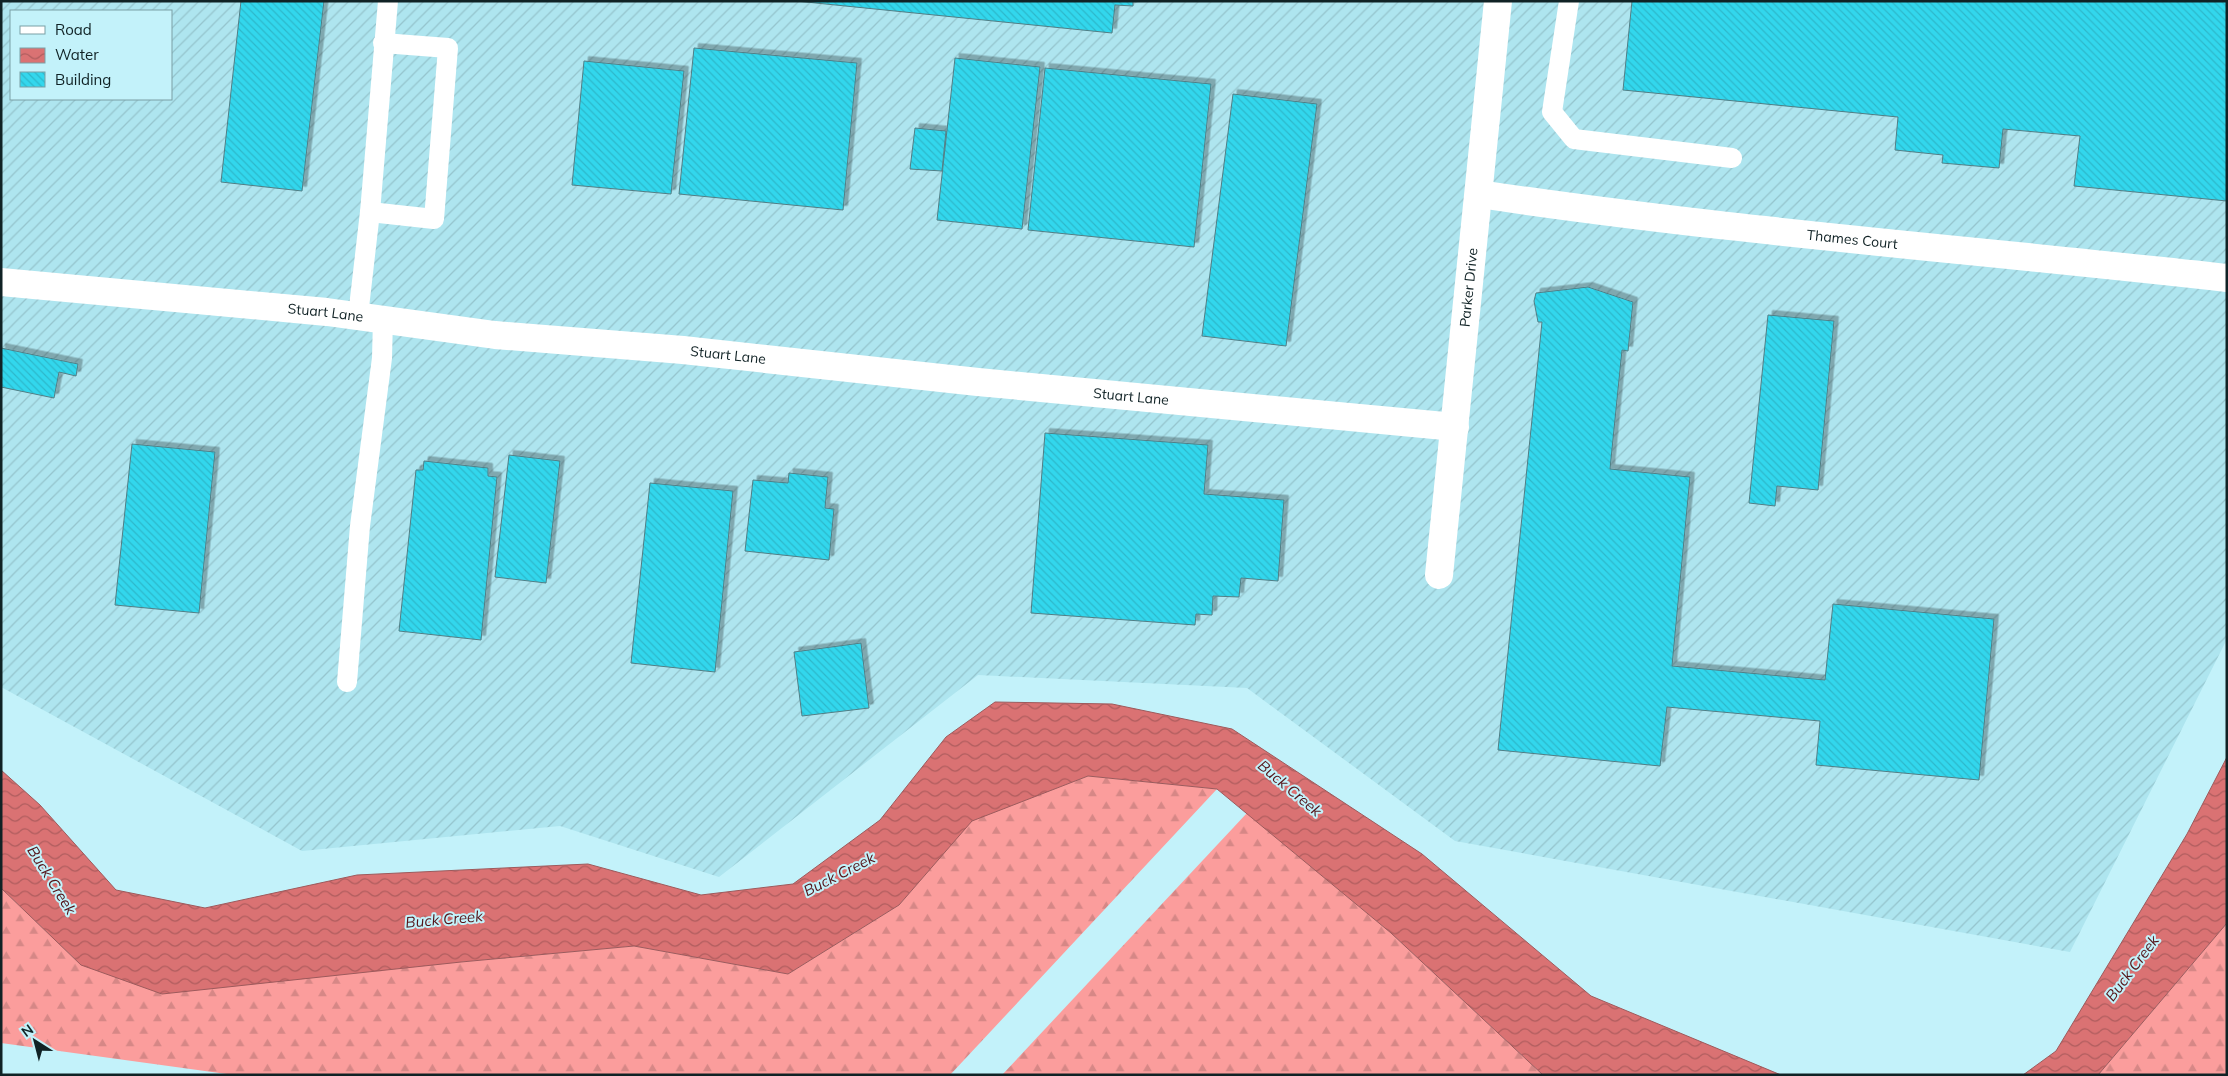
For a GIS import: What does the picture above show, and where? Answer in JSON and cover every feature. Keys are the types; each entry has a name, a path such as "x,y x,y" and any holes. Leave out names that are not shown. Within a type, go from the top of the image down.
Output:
{"street":[{"name":"Parker Drive","path":"1439,575 1498,1"},
{"name":"Thames Court","path":"1479,194 1568,207 1911,247 2227,278"},
{"name":"Stuart Lane","path":"1,282 370,317 495,335 683,350 988,383 1455,427"}],"lane":[{"path":"347,682 360,526 382,358 370,317 370,212 388,1"},
{"path":"1568,1 1552,112 1574,139 1732,158"},
{"path":"370,212 434,219 448,48 383,43"}],"shaded area":[{"path":"1,1 2227,1 2227,639 2070,952 1455,841 1247,688 978,675 719,877 560,826 302,851 1,687"}],"green space":[{"path":"1088,776 1217,789 950,1075 234,1075 1,1043 1,888 81,965 461,962 634,946 788,974 899,905 971,821"},
{"path":"1247,813 1391,933 1543,1075 1002,1075"},
{"path":"2227,923 2227,1075 2098,1075"}],"water":[{"name":"Buck Creek","path":"995,702 1112,704 1232,729 1422,854 1591,996 1781,1075 1543,1075 1391,933 1217,789 1088,776 972,821 899,905 788,974 634,946 461,962 162,994 81,965 1,888 1,770 40,805 116,890 205,908 357,875 588,864 701,895 793,884 880,820 946,737"},
{"name":"Buck Creek","path":"2227,757 2227,923 2098,1075 2023,1075 2056,1051 2187,834"}],"building":[{"path":"241,1 324,1 302,191 221,182"},
{"path":"796,1 1133,1 1133,6 1115,5 1112,33"},
{"path":"1632,1 2227,1 2227,201 2074,186 2080,136 2003,129 1999,168 1942,163 1943,155 1895,150 1898,117 1623,90"},
{"path":"694,48 857,63 843,210 679,194"},
{"path":"955,58 1040,67 1022,229 937,220"},
{"path":"584,61 684,71 671,194 572,185"},
{"path":"1045,68 1211,84 1194,247 1028,230"},
{"path":"1233,94 1317,104 1286,346 1202,336"},
{"path":"915,128 946,131 942,171 910,169"},
{"path":"1588,287 1633,302 1628,351 1622,350 1610,469 1690,477 1672,666 1825,680 1833,604 1994,619 1979,780 1816,765 1820,721 1667,707 1660,766 1498,750 1542,322 1538,322 1534,301 1536,293"},
{"path":"1768,315 1834,321 1818,490 1777,486 1775,506 1749,503"},
{"path":"1,348 78,364 76,376 59,372 54,398 1,387"},
{"path":"1045,433 1208,445 1204,494 1284,500 1278,581 1241,578 1239,597 1213,596 1212,615 1196,614 1195,625 1031,613"},
{"path":"132,444 215,452 199,613 115,605"},
{"path":"509,455 560,461 546,583 495,577"},
{"path":"424,461 488,468 488,476 497,477 481,640 399,631 416,470 423,470"},
{"path":"789,473 828,477 825,508 834,509 829,560 745,551 753,480 788,483"},
{"path":"650,483 733,491 715,672 631,663"},
{"path":"861,643 869,708 802,716 794,652"}]}
